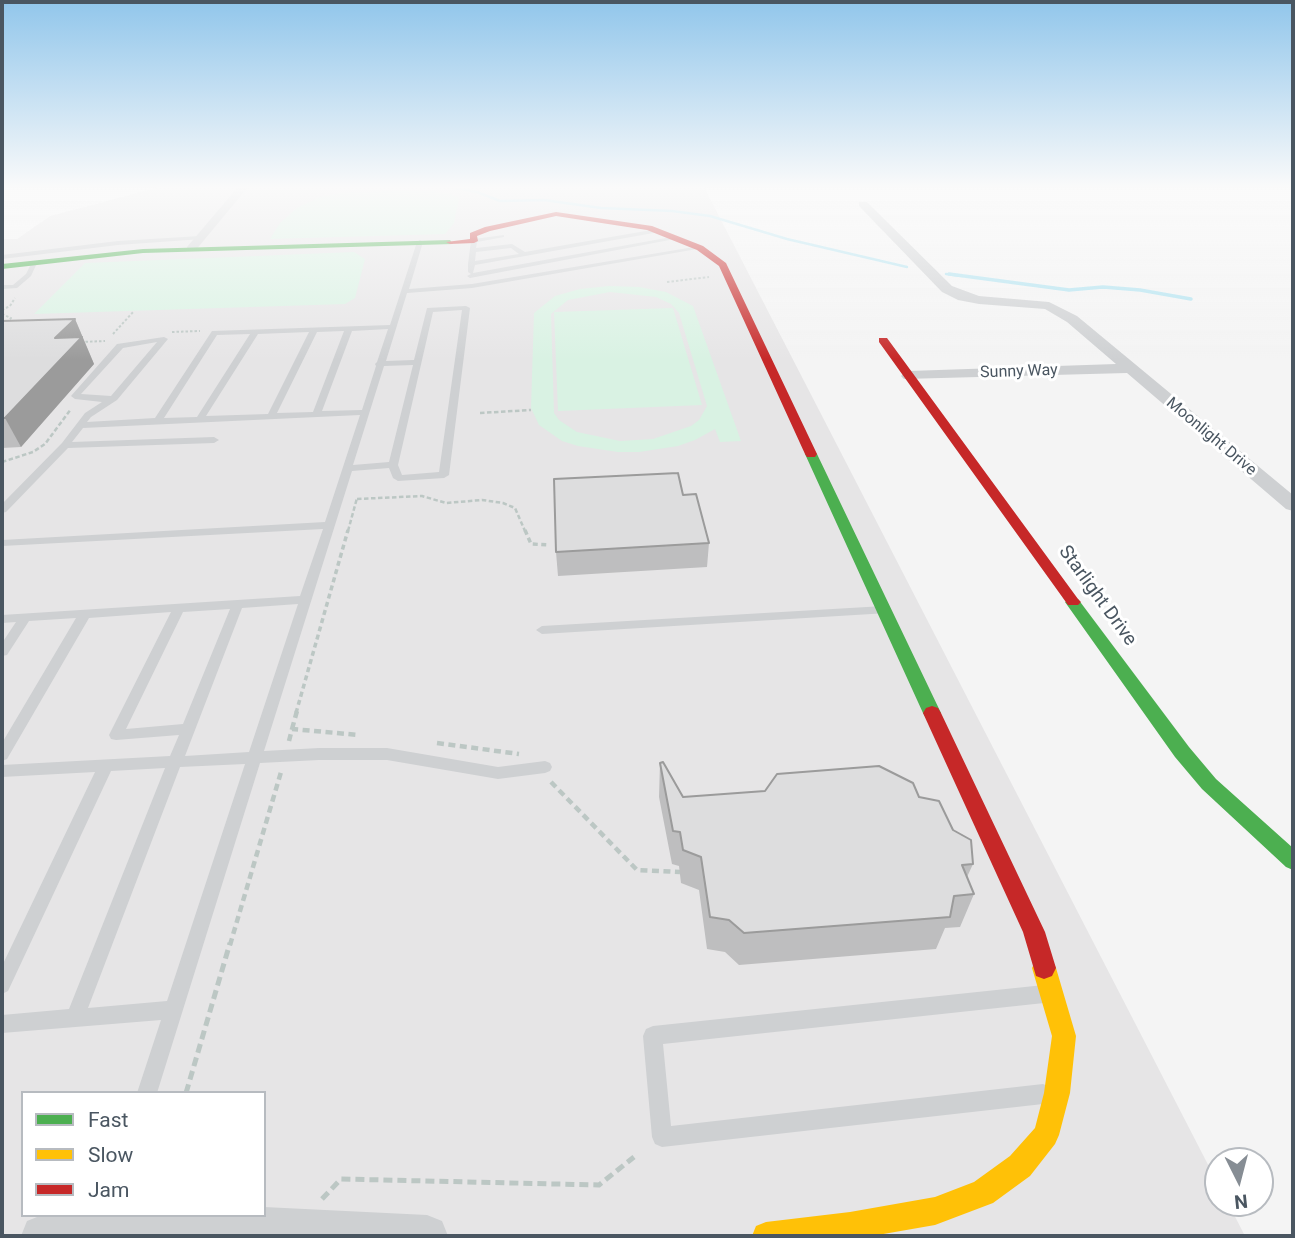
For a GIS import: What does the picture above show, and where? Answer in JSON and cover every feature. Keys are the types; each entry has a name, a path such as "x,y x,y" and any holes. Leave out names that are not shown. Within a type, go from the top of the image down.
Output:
{"street":[{"path":"2,267 181,245"},
{"path":"469,245 473,245"},
{"path":"693,245 723,265 729,275 1034,932 1053,992 1063,1036 1057,1093 1046,1135 1020,1166 983,1193 935,1211 850,1226 766,1236"},
{"name":"Moonlight Drive","path":"901,245 947,289 971,298 1049,306 1072,318 1293,505"},
{"name":"Starlight Drive","path":"883,340 1060,580 1181,751 1209,784 1293,861"},
{"name":"Sunny Way","path":"909,376 1129,368"},
{"path":"42,1236 107,1218 427,1236"}],"lane":[{"path":"2,257 103,245"},
{"path":"148,1091 419,245"},
{"path":"469,287 473,245 513,246 525,255"},
{"path":"471,264 581,245"},
{"path":"470,276 640,245"},
{"path":"403,291 469,287 700,248"},
{"path":"2,296 29,275 34,263"},
{"path":"2,287 15,287"},
{"path":"466,308 444,475 398,478 393,465 430,310 466,308"},
{"path":"158,421 215,333 391,327"},
{"path":"317,414 349,328"},
{"path":"271,416 314,330"},
{"path":"200,419 255,332"},
{"path":"2,510 65,445 88,415 114,398 164,339 120,346 75,396 109,400"},
{"path":"379,364 416,362"},
{"path":"81,425 366,412"},
{"path":"65,445 214,440"},
{"path":"346,468 393,465"},
{"path":"2,543 328,526"},
{"path":"2,619 305,600"},
{"path":"75,1018 237,604"},
{"path":"179,608 116,735 188,729"},
{"path":"542,630 884,610"},
{"path":"4,747 85,614"},
{"path":"2,652 24,618"},
{"path":"2,771 255,756 387,754 498,773 542,768"},
{"path":"2,985 106,765"},
{"path":"1053,992 653,1037 662,1137 1057,1093"},
{"path":"2,1024 173,1010"}],"path":[{"path":"667,282 729,275"},
{"path":"2,329 11,318 2,312 16,297"},
{"path":"77,342 107,340 134,311"},
{"path":"2,462 33,452 45,444 81,397"},
{"path":"480,413 531,410"},
{"path":"187,1091 357,499 422,496 446,503 482,500 503,502 515,508 531,544 549,545"},
{"path":"292,729 367,736"},
{"path":"434,743 515,752 542,768 637,870 680,872"},
{"path":"311,1199 323,1199 341,1179 599,1185 634,1157"}],"shaded area":[{"path":"2,245 734,245 1204,1157 1204,1217 1235,1217 1245,1236 2,1236"}],"green space":[{"path":"354,252 365,259 355,298 345,304 34,314 85,263"},
{"path":"639,287 666,292 693,306 741,441 720,442 715,429 678,446 618,452 562,441 539,425 531,408 534,313 555,296 580,289","holes":["610,292 656,297 671,304 679,313 707,406 699,420 691,426 653,439 620,441 577,432 559,420 554,413 551,314 568,300"]},
{"path":"673,308 702,405 558,411 554,312"}],"building":[{"path":"75,319 55,338 82,337 5,418 2,418 2,321"},
{"path":"678,473 683,495 696,494 709,543 556,552 554,479"},
{"path":"663,762 683,797 765,791 777,774 879,766 913,783 919,797 939,801 953,830 971,840 973,864 962,865 974,894 954,896 950,917 744,933 729,920 710,917 701,857 683,850 680,832 673,831 660,763"}],"waterway":[{"path":"812,245 907,267"},
{"path":"946,274 962,276"},
{"path":"949,274 1069,290 1103,287 1140,290 1191,299"}],"traffic: fast":[{"path":"2,267 143,251 355,245"},
{"path":"811,454 932,713"},
{"path":"1073,602 1182,752 1209,784 1293,861"}],"traffic: slow":[{"path":"766,1236 850,1226 935,1211 983,1193 1020,1166 1046,1135 1057,1093 1064,1036 1044,968"}],"traffic: jam":[{"path":"692,245 723,265 811,454"},
{"path":"883,340 1073,602"},
{"path":"932,713 1034,932 1044,968"}]}
